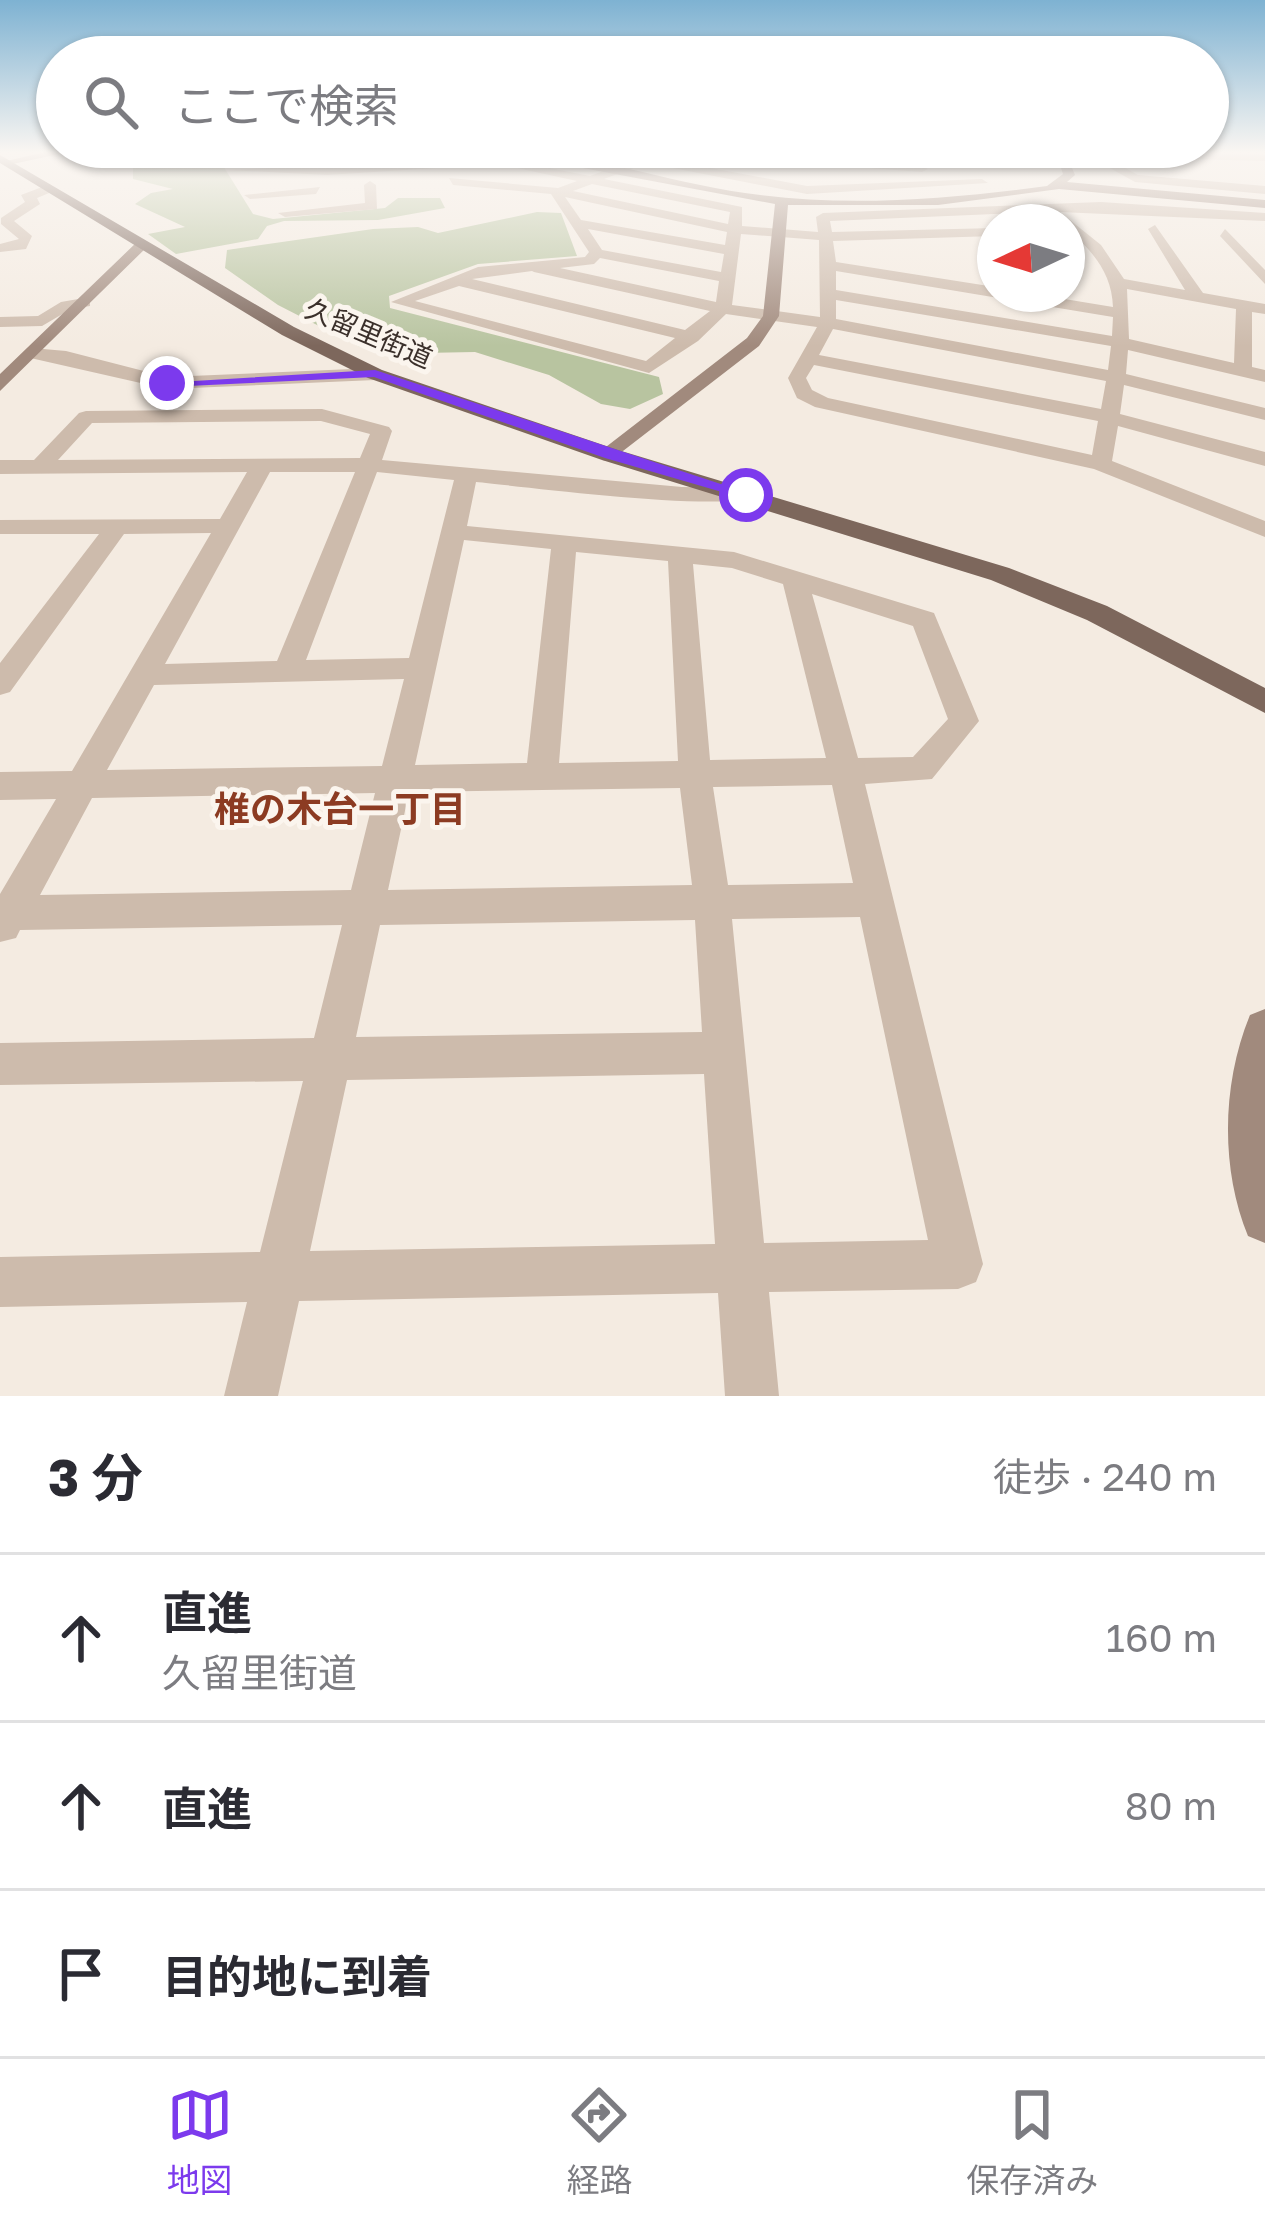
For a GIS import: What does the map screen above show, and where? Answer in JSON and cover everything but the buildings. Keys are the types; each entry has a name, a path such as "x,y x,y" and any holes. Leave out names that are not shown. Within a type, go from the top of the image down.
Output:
{"main road":[{"name":"久留里街道","path":"97,216 288,332 375,374 610,455 1000,574 1097,613 1265,702"},
{"name":"久留里街道","path":"746,495 1005,560 1108,603 1265,688"}],"street":[{"path":"0,248 21,246 27,239 6,221 14,216"},
{"path":"571,216 596,253 728,278"},
{"path":"671,216 735,229 824,237 977,233"},
{"path":"596,253 589,261 478,272 399,302 649,367 723,309 736,216"},
{"path":"610,455 753,342 771,316 781,216"},
{"path":"846,216 823,217 832,294 828,323 797,378 804,394 822,403 1101,464 1265,530"},
{"path":"935,216 954,234 965,260 964,287"},
{"path":"575,223 732,251"},
{"path":"1179,230 1148,228 1197,297"},
{"path":"1203,232 1245,235"},
{"path":"1226,233 1265,279"},
{"path":"1085,234 1119,283 1116,377 1101,464"},
{"path":"894,237 895,276"},
{"path":"0,385 143,244"},
{"path":"829,265 977,289"},
{"path":"534,266 723,309 828,323 1116,377 1265,414"},
{"path":"453,280 692,337"},
{"path":"1119,283 1265,309"},
{"path":"832,294 1117,342 1265,376"},
{"path":"0,322 42,320 68,305 83,303"},
{"path":"1085,306 1120,313"},
{"path":"1243,370 1244,306"},
{"path":"32,353 53,353 136,381 167,383 375,374"},
{"path":"808,358 1109,417 1265,459"},
{"path":"41,466 86,417 322,416 382,431 287,671"},
{"path":"3,919 263,464"},
{"path":"0,466 368,465 682,494 746,495"},
{"path":"251,1396 467,473"},
{"path":"0,684 117,526"},
{"path":"0,527 229,526"},
{"path":"0,786 921,770 964,721 924,620 734,560 454,532"},
{"path":"542,777 564,544"},
{"path":"680,557 695,775 712,902 752,1396"},
{"path":"0,1282 958,1264 846,773 795,580"},
{"path":"144,675 422,668"},
{"path":"3,919 365,907 874,900"},
{"path":"1265,1030 1251,1115 1265,1219"},
{"path":"0,1064 724,1053"}],"green space":[{"path":"161,216 400,216 284,221 267,226 258,239 176,254 148,234 185,227"},
{"path":"517,216 562,216 577,256 478,264 389,296 390,308 659,377 663,394 630,409 601,404 549,375 475,352 360,347 278,305 225,268 227,250 373,229 418,227 438,233"}],"district":[{"name":"椎の木台一丁目","path":"340,808"}],"route":[{"path":"167,383 375,374 610,455 746,495"}]}
